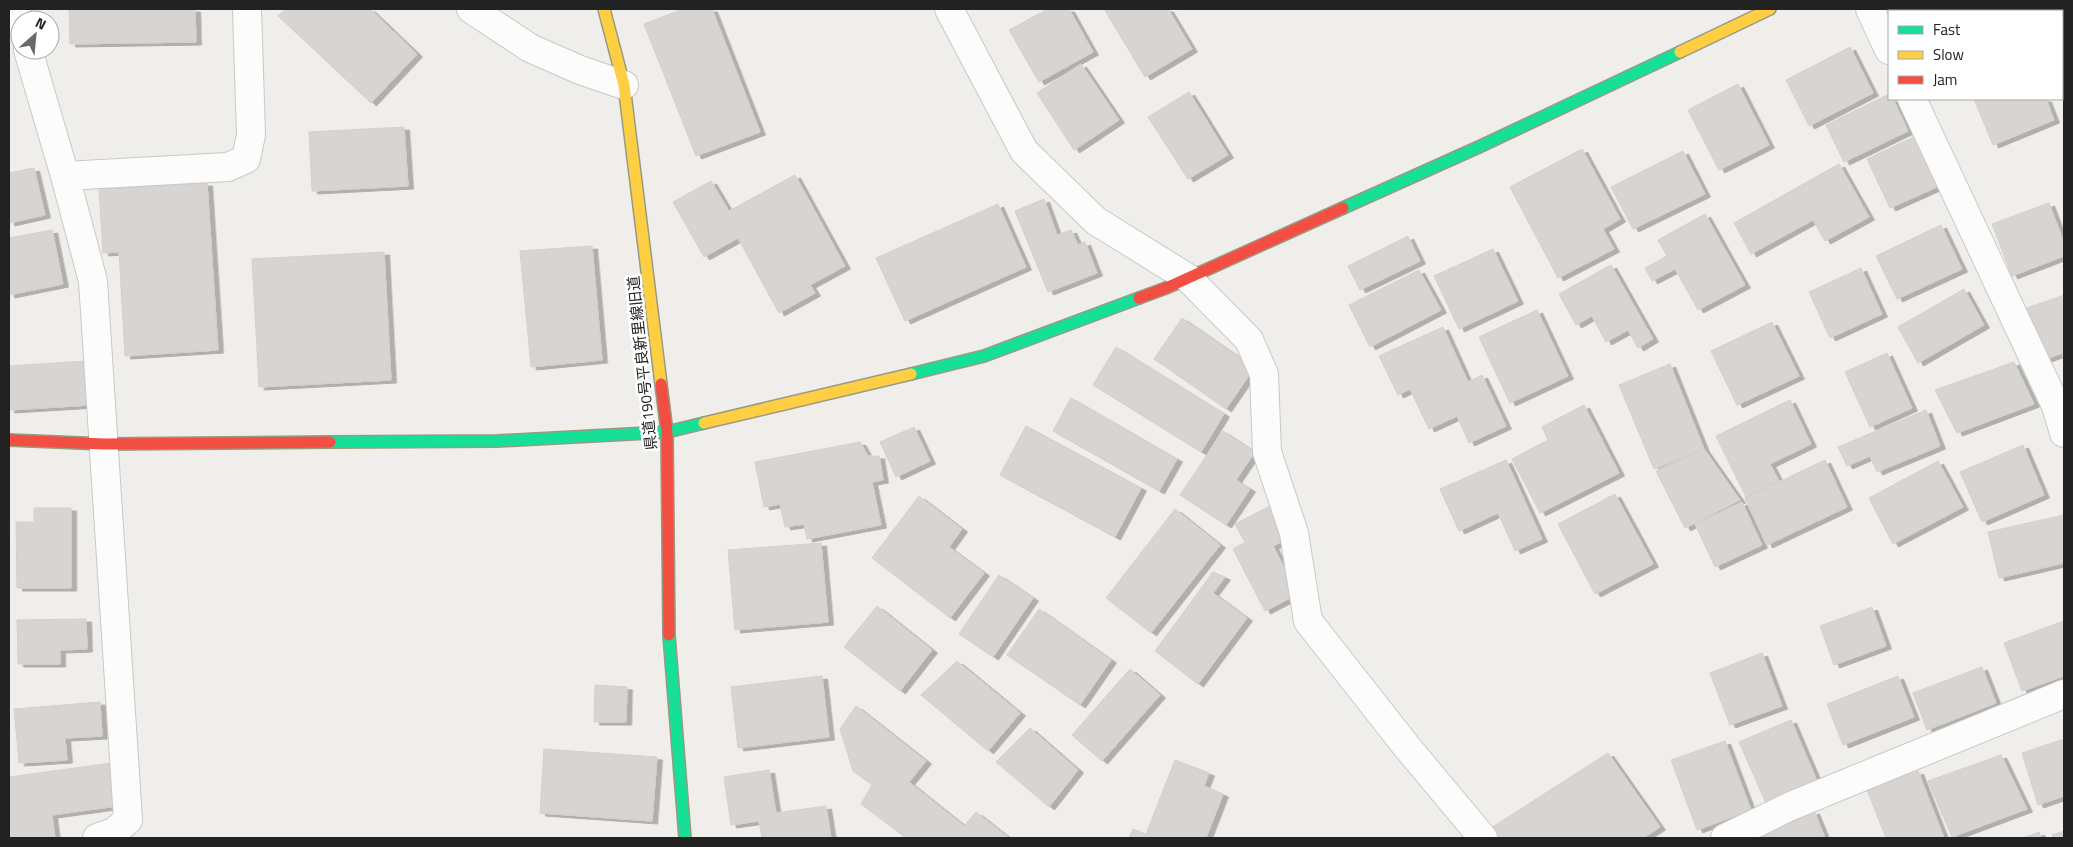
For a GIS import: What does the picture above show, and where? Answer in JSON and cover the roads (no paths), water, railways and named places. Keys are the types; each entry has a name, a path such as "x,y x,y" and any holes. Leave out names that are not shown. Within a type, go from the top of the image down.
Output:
{"street":[{"path":"65,176 228,167 246,159 251,134 247,9"},
{"path":"471,9 530,48 580,70 624,85"},
{"name":"県道190号平良新里線旧道","path":"604,9 624,85 667,432 669,645 685,838"},
{"path":"949,9 1024,152 1096,221 1188,278 1249,340 1264,374 1267,452 1294,533 1308,621 1407,747 1483,838"},
{"path":"9,440 104,444 498,442 667,432 984,356 1166,288 1481,146 1770,9"},
{"path":"1870,9 1888,48"},
{"path":"31,60 93,281 128,820 114,832 97,838"},
{"path":"1912,100 2056,406 2064,428"},
{"path":"1725,838 1790,806 2064,694"}]}
